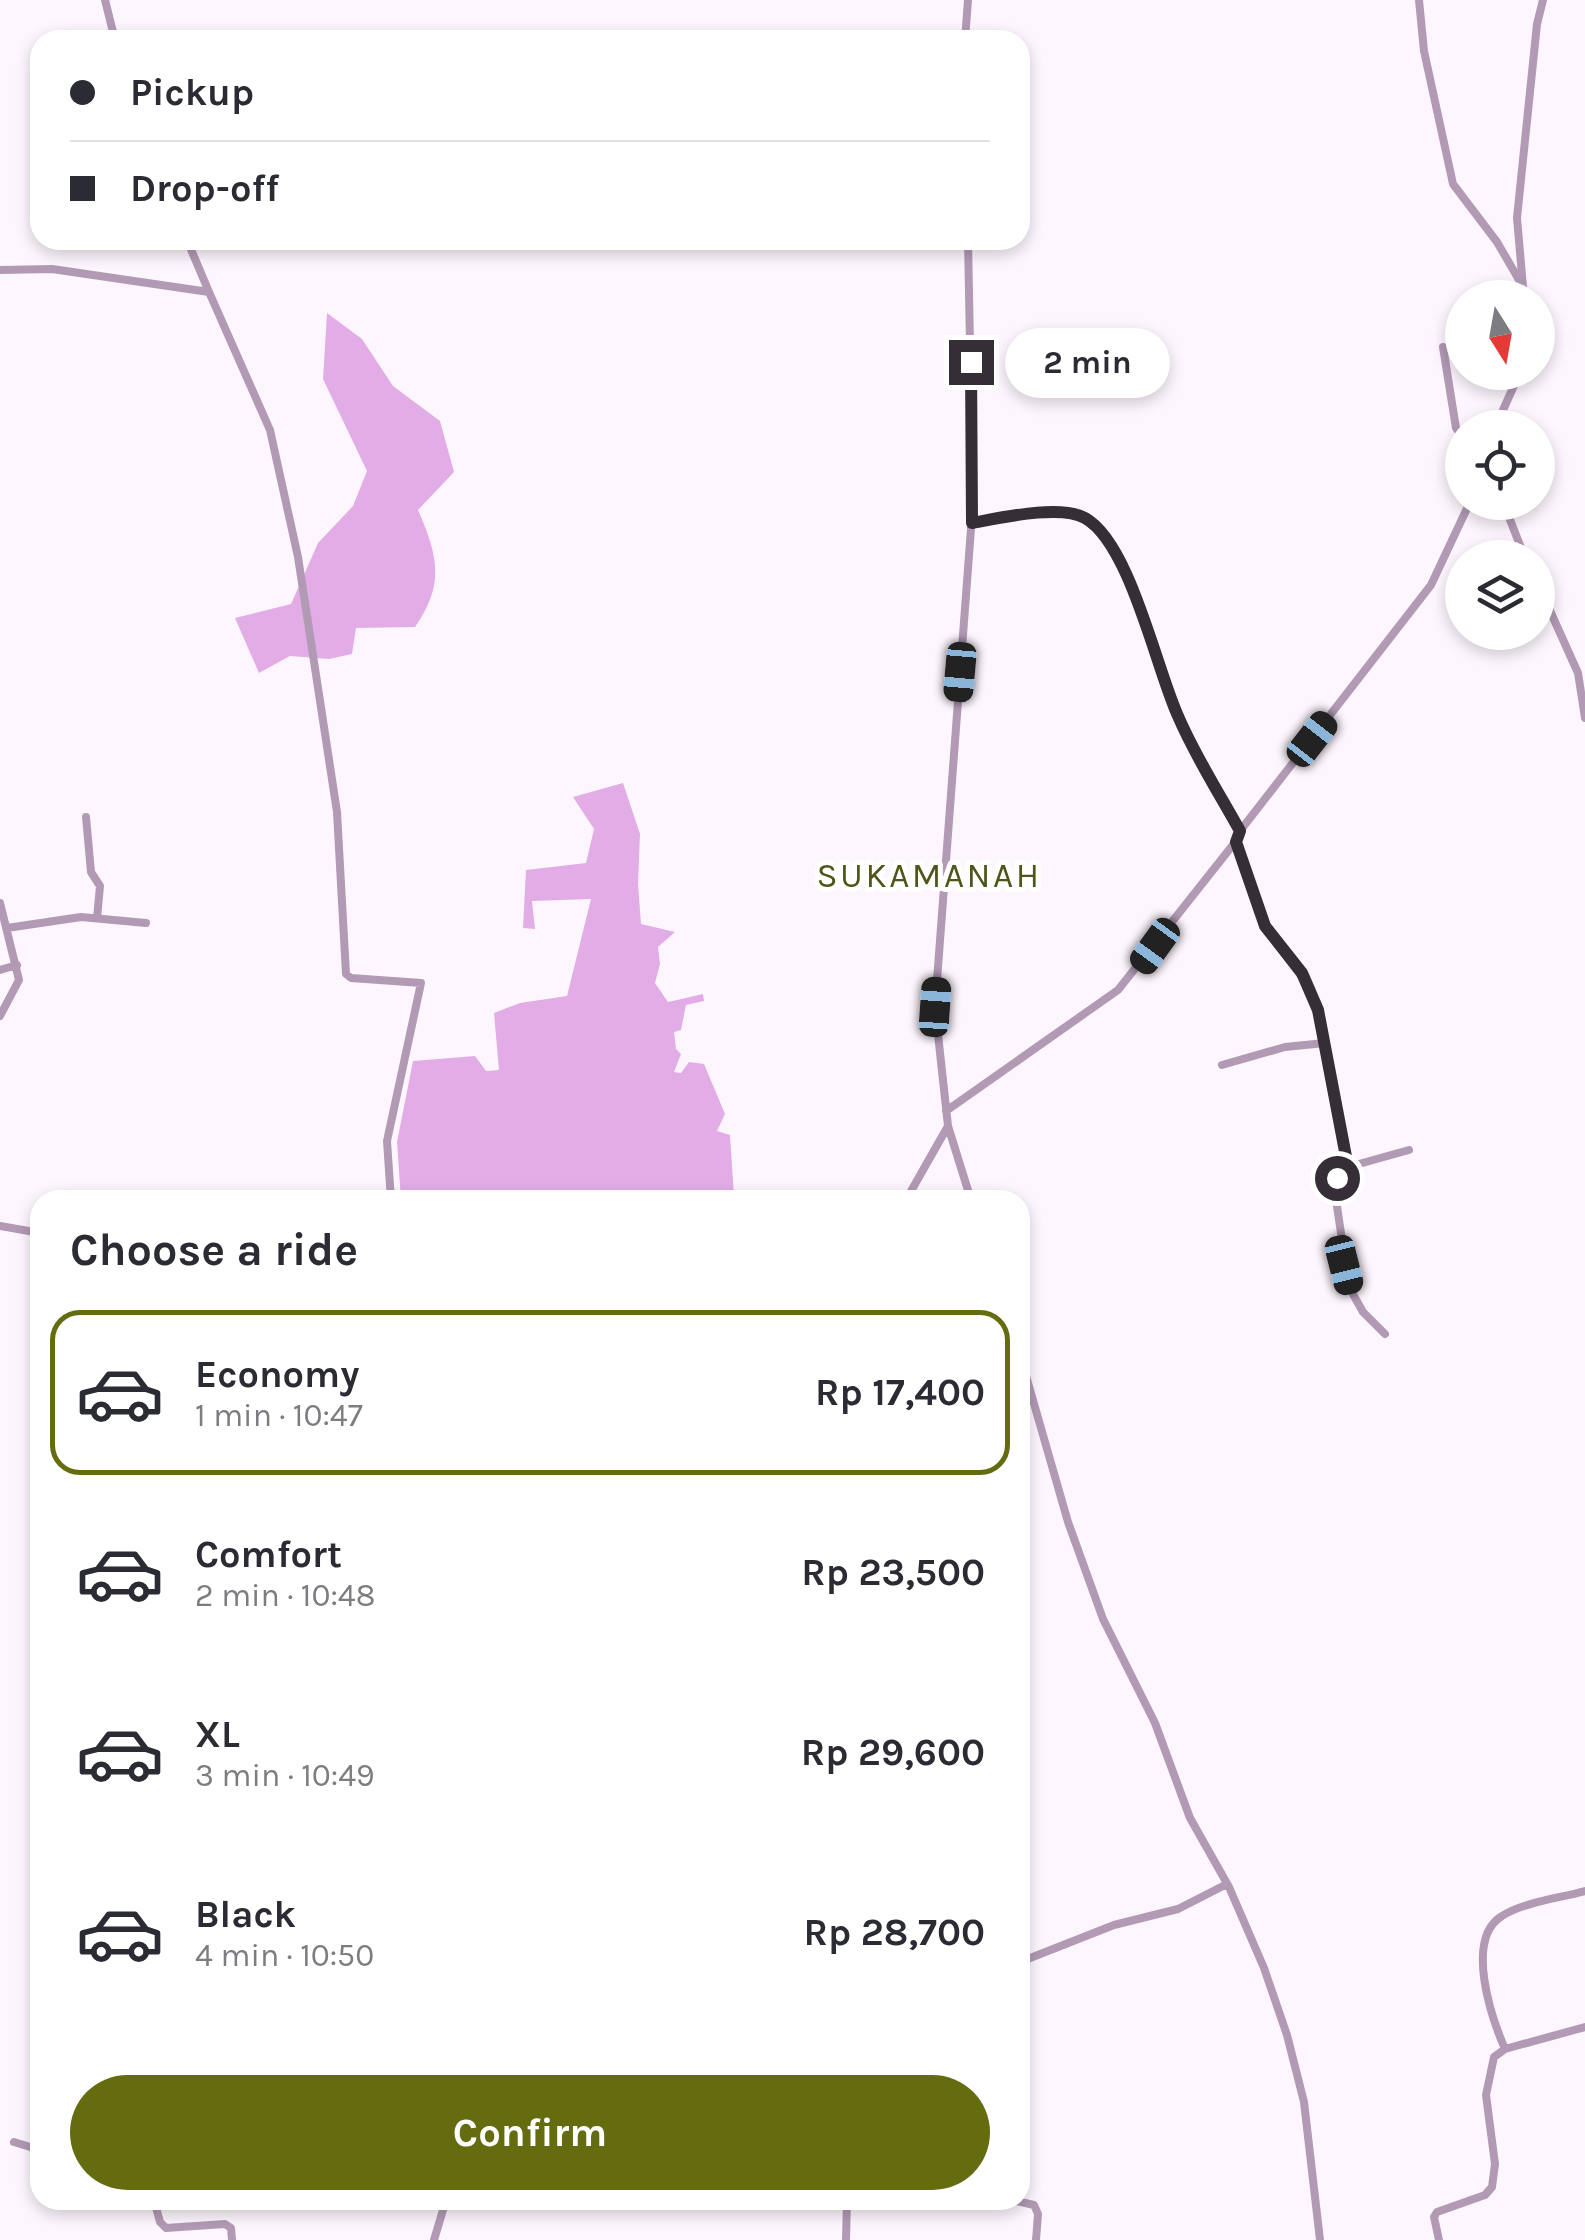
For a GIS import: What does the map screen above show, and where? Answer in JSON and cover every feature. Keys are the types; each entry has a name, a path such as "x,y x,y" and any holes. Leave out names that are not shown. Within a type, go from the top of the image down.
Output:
{"street":[{"path":"105,0 112,30"},
{"path":"966,30 968,0"},
{"path":"1419,0 1424,51 1453,184 1497,242 1519,280"},
{"path":"1522,280 1517,218 1537,24 1543,0"},
{"path":"192,250 270,430 298,557 337,812 346,974 351,978 421,983 387,1141 390,1190"},
{"path":"968,250 972,523 935,1007 948,1126 968,1190"},
{"path":"0,270 52,269 209,292"},
{"path":"1443,347 1453,410"},
{"path":"972,523 1019,515 1071,514 1093,523 1126,572 1182,725 1240,831"},
{"path":"946,1110 1118,990 1431,585 1462,520"},
{"path":"1555,622 1578,674 1585,718"},
{"path":"86,817 91,872 100,886 97,918"},
{"path":"1236,842 1268,932 1311,989 1348,1167"},
{"path":"0,903 17,965 18,988 0,1016"},
{"path":"7,928 42,920 97,918 146,923"},
{"path":"0,970 17,965"},
{"path":"1222,1065 1285,1048 1325,1043"},
{"path":"912,1190 948,1126"},
{"path":"1385,1334 1356,1303 1344,1265 1334,1186 1348,1167 1410,1150"},
{"path":"0,1226 30,1230"},
{"path":"1030,1390 1068,1522 1103,1620 1155,1723 1190,1818 1228,1884 1264,1968 1300,2080 1320,2240"},
{"path":"1030,1958 1114,1926 1178,1909 1228,1884"},
{"path":"1503,2044 1484,1994 1485,1951 1497,1919 1585,1890"},
{"path":"1439,2240 1434,2217 1437,2212 1486,2195 1492,2187 1495,2164 1486,2085 1494,2057 1503,2044 1585,2028"},
{"path":"14,2142 30,2147"},
{"path":"1030,2204 1038,2214 1036,2240"},
{"path":"157,2210 166,2228 224,2224 231,2228 232,2240"},
{"path":"434,2240 443,2210"},
{"path":"846,2210 846,2240"}],"shaded area":[{"path":"327,313 362,339 393,386 440,421 454,472 418,510 434,556 434,583 425,612 415,627 356,628 352,654 329,659 290,656 259,673 235,618 291,604 318,543 353,506 367,471 323,379"},
{"path":"623,783 640,834 641,924 675,932 658,947 660,964 655,983 668,1002 703,994 704,1001 686,1005 681,1030 674,1032 676,1049 681,1054 674,1072 681,1073 689,1062 704,1064 725,1114 717,1131 730,1135 734,1190 400,1190 397,1142 413,1061 475,1056 486,1071 499,1070 494,1013 520,1003 567,996 591,899 532,901 535,929 523,928 526,870 586,863 594,829 573,797"}],"district":[{"name":"SUKAMANAH","path":"929,875"}],"route":[{"path":"971,362 972,523 1029,514 1079,515 1093,523 1109,542 1126,572 1176,713 1240,831 1236,842 1265,926 1311,989 1322,1027 1348,1167 1337,1178"}]}
